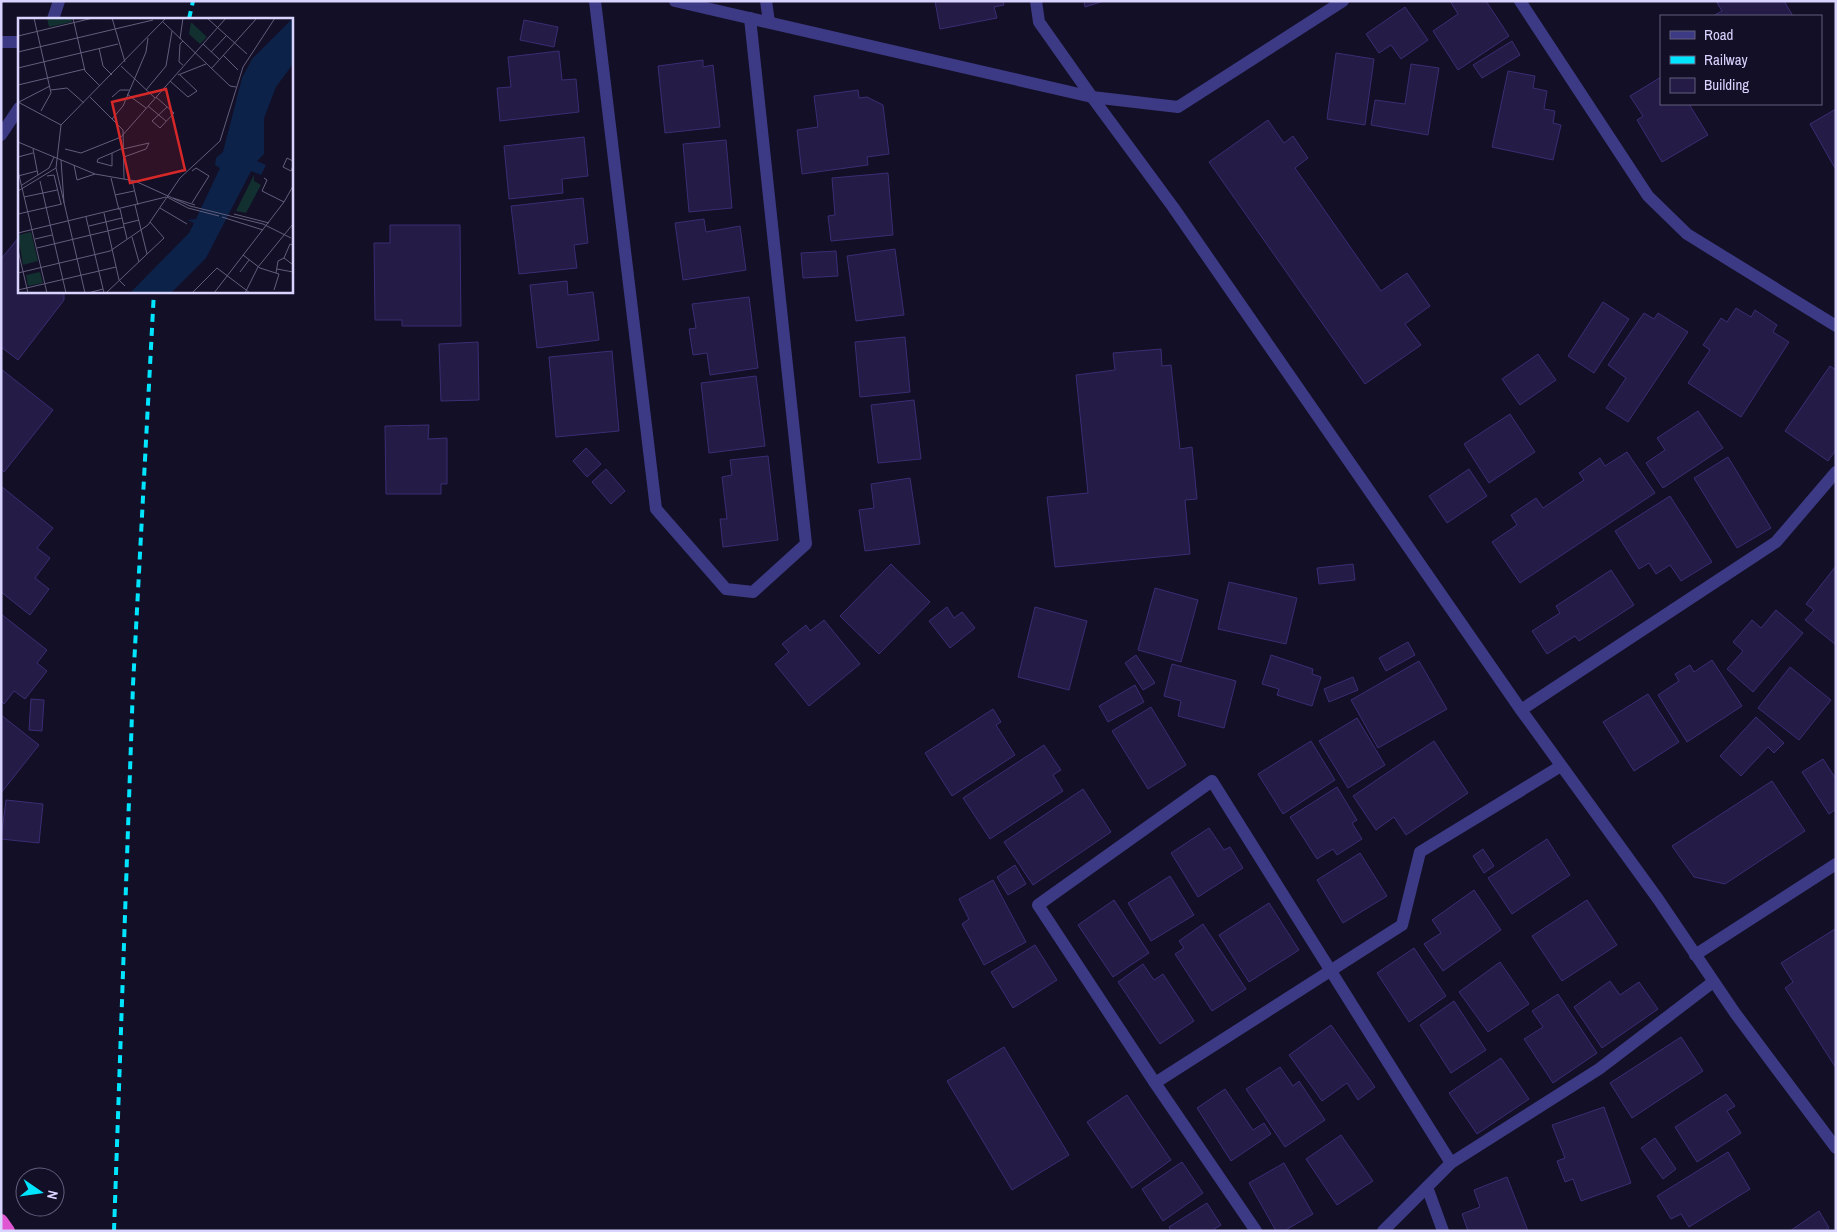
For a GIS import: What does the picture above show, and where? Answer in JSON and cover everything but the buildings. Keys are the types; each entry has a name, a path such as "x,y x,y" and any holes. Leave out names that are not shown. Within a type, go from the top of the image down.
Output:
{"highway":[{"path":"1,1221 8,1231"}],"street":[{"path":"53,18 59,1"},
{"path":"595,1 656,509 726,589 753,592 806,544 750,18"},
{"path":"676,1 1092,97 1178,107 1343,1"},
{"path":"766,1 769,22"},
{"path":"1036,1 1039,22 1173,208 1561,766 1658,899 1714,982 1836,1148"},
{"path":"1520,1 1648,196 1687,234 1836,326"},
{"path":"1,42 18,42"},
{"path":"1,135 18,110"},
{"path":"1522,710 1776,542 1836,472"},
{"path":"1155,1083 1402,926 1420,852 1561,766"},
{"path":"1256,1231 1155,1083 1038,905 1212,782 1451,1163"},
{"path":"1696,955 1836,864"},
{"path":"1383,1231 1451,1163 1598,1069 1714,982"},
{"path":"1427,1187 1443,1231"}],"railway":[{"path":"189,18 193,1"},
{"path":"114,1231 133,685 154,292"}]}
